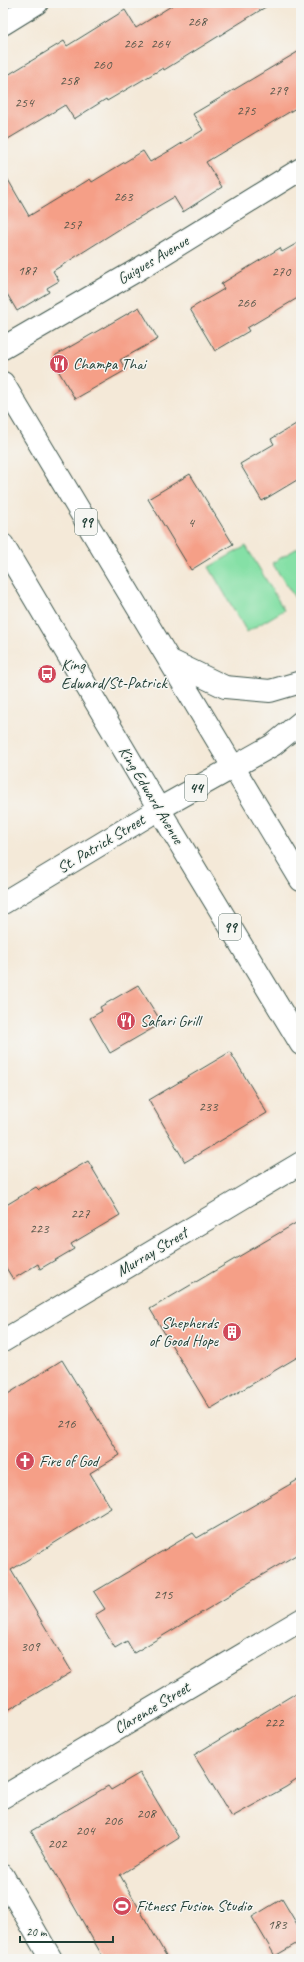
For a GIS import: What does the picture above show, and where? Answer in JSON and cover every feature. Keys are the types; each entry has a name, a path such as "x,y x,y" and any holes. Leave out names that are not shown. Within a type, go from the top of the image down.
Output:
{"main road":[{"path":"3,24 37,3"},
{"name":"Guigues Avenue","path":"3,348 139,268 301,169"},
{"name":"99","path":"3,383 301,880"},
{"name":"King Edward Avenue","path":"3,545 159,809 301,1044"},
{"path":"169,660 225,687 270,691 301,682"},
{"name":"St. Patrick Street","path":"3,903 159,809 273,744 301,722"},
{"name":"Murray Street","path":"3,1342 301,1163"},
{"name":"Clarence Street","path":"3,1797 301,1620"},
{"path":"3,1876 51,1959"}],"green space":[{"path":"246,546 284,610 247,632 209,567"},
{"path":"301,546 301,607 272,563"}],"building":[{"path":"176,3 272,3 164,70 163,68 107,101 106,99 74,119 65,105 3,142 3,78 64,41 67,46 125,10 136,28"},
{"path":"301,50 301,105 206,162 222,187 183,212 174,197 126,225 53,271 59,281 47,288 49,292 17,311 3,287 3,171 29,216 90,179 92,182 143,151 150,162 171,150 203,130 193,114"},
{"path":"301,241 301,296 247,328 249,331 215,351 190,309 224,289 221,284 280,248 282,252"},
{"path":"139,307 158,339 120,360 126,370 75,399 55,365 56,355"},
{"path":"301,421 301,486 297,480 262,501 240,464 274,444 271,439"},
{"path":"190,474 233,544 191,570 148,499"},
{"name":"Safari Grill","path":"138,985 162,1023 110,1053 90,1018 102,1011 100,1007"},
{"path":"230,1052 267,1113 185,1162 149,1100"},
{"path":"88,1161 120,1215 71,1244 74,1249 40,1269 38,1264 13,1279 3,1263 3,1207 36,1187 39,1190"},
{"name":"Shepherds of Good Hope","path":"301,1220 301,1355 210,1409 150,1309"},
{"path":"62,1360 120,1455 90,1473 111,1508 11,1570 72,1672 3,1713 3,1397"},
{"path":"301,1478 301,1552 134,1653 127,1641 115,1648 95,1615 105,1609 94,1592 193,1533 197,1538"},
{"path":"301,1690 301,1777 232,1817 194,1755"},
{"path":"140,1773 179,1838 120,1875 168,1959 104,1959 31,1831 108,1786 111,1790"},
{"path":"282,1899 301,1931 301,1941 275,1956 252,1917"}],"place":[{"name":"Champa Thai","path":"59,364"},
{"name":"King Edward/St-Patrick","path":"47,674"},
{"name":"Safari Grill","path":"126,1021"},
{"name":"Shepherds of Good Hope","path":"232,1332"},
{"name":"Fire of God","path":"25,1461"},
{"name":"Fitness Fusion Studio","path":"122,1906"}]}
